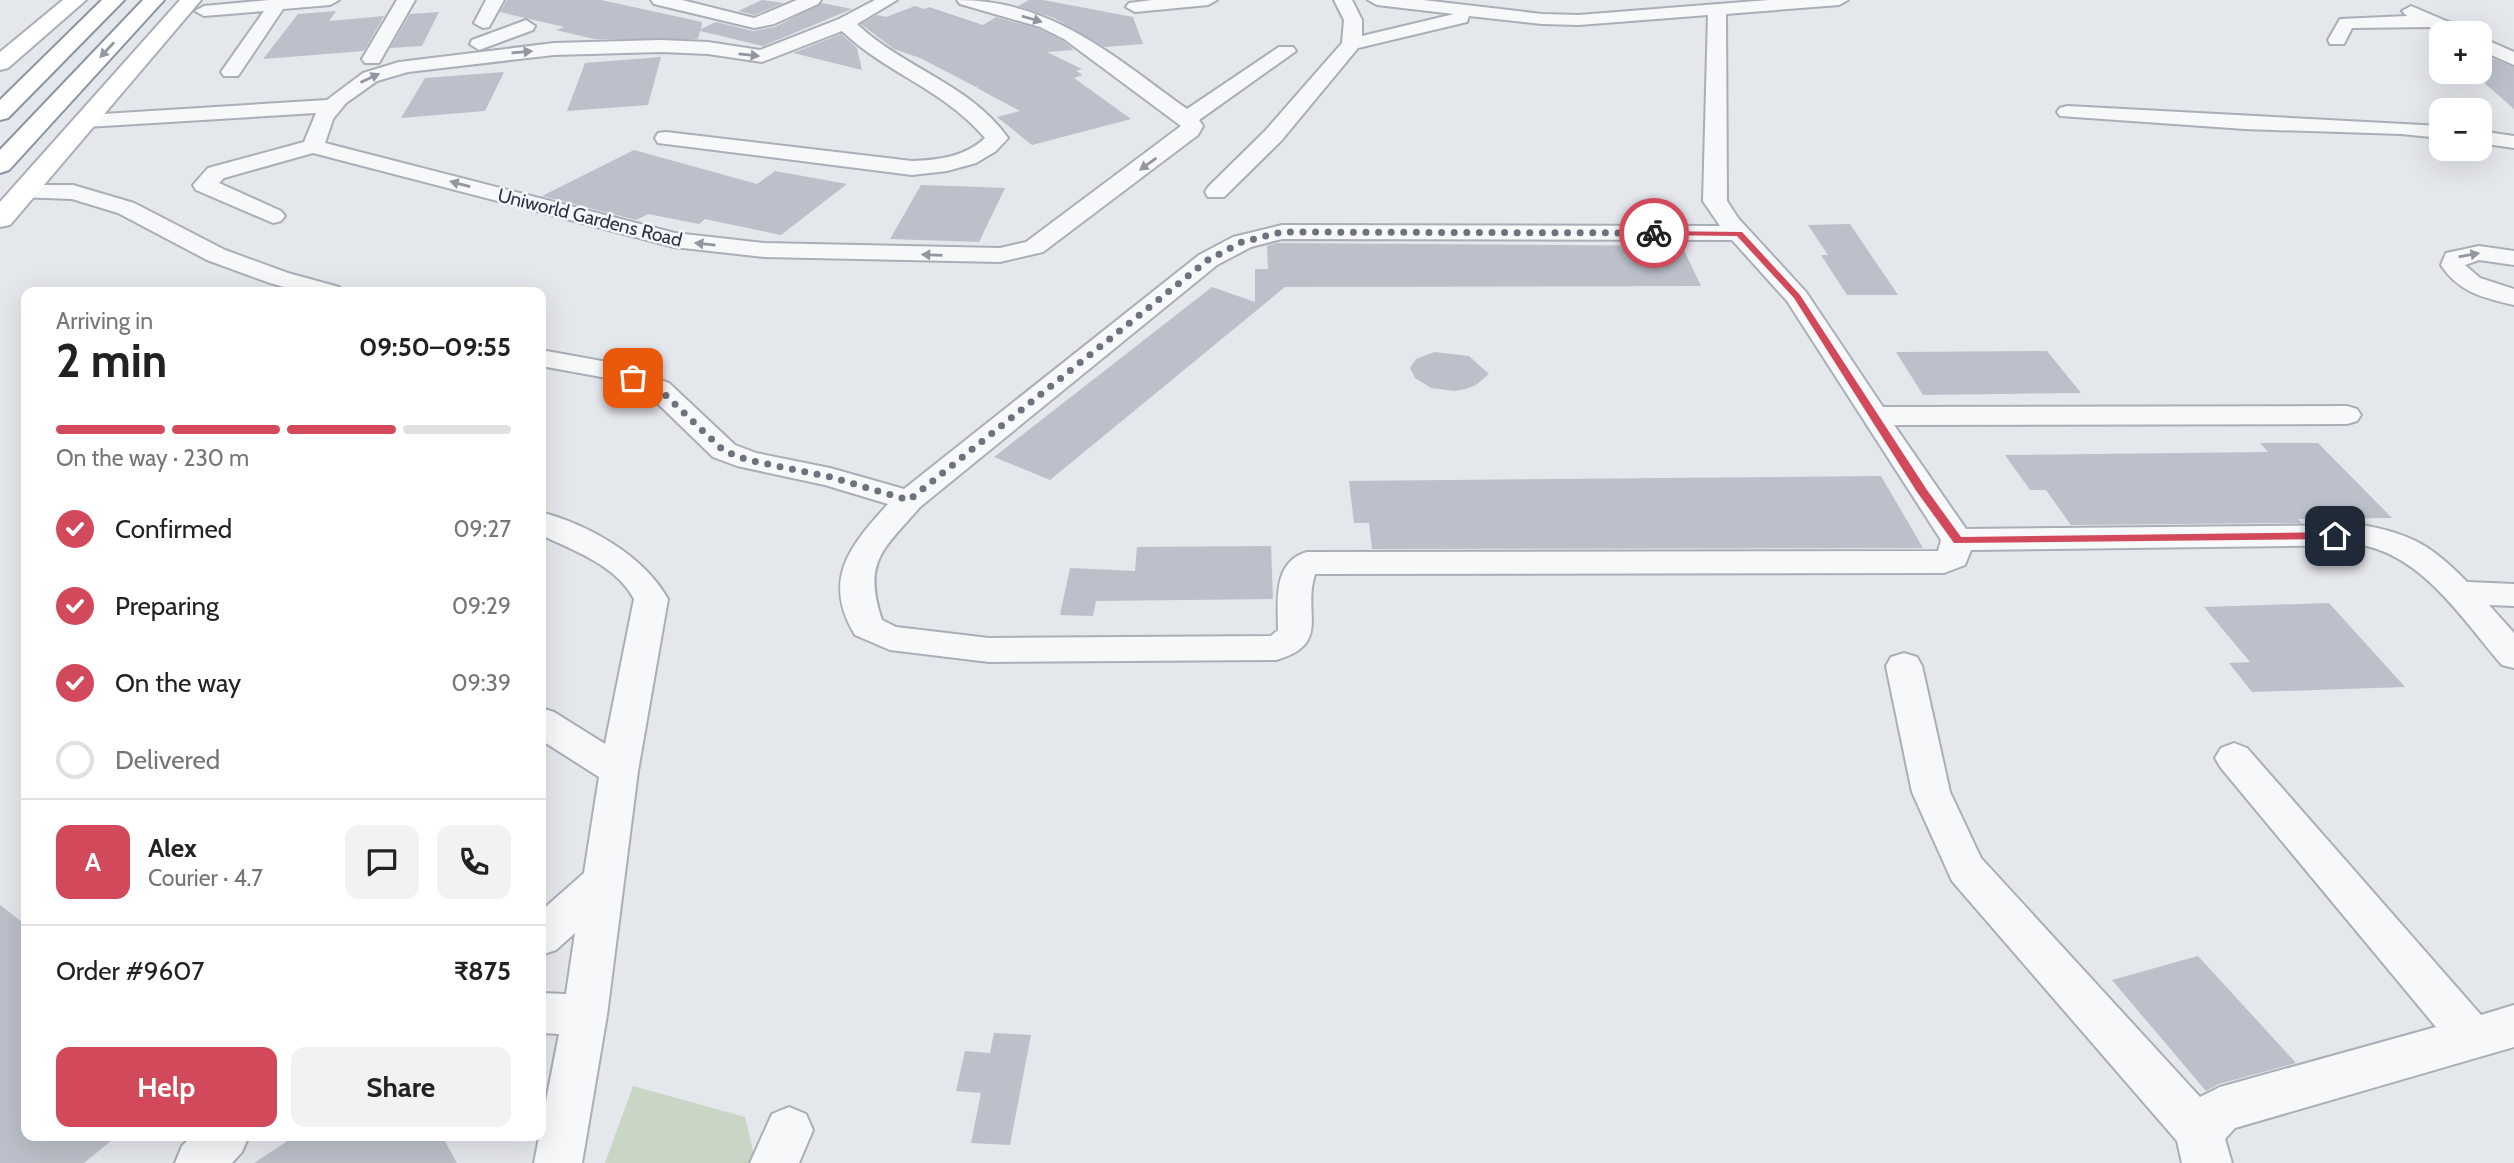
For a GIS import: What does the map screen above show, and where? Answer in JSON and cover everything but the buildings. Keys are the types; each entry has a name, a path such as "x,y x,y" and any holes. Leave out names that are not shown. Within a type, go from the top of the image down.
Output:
{"main road":[{"path":"0,63 76,0"},
{"path":"0,113 114,0"},
{"path":"0,164 154,0"},
{"path":"0,219 87,121 197,6"}],"street":[{"path":"197,6 330,0"},
{"path":"372,60 406,0"},
{"path":"483,23 495,0"},
{"path":"660,0 754,23 768,20 812,0"},
{"path":"690,9 712,0"},
{"path":"430,62 554,49 661,46 708,48 762,56 845,23 888,0"},
{"path":"966,0 1046,23 1071,35 1187,119 1286,51"},
{"path":"1135,7 1208,0"},
{"path":"1216,192 1273,136 1351,44 1355,27 1354,16 1343,0"},
{"path":"1377,0 1561,20 1717,11 1839,0"},
{"path":"1574,0 1597,19"},
{"path":"231,72 280,2"},
{"path":"2398,5 2432,21"},
{"path":"1717,11 1718,88 1713,186 1715,201 1721,212 1797,297 1873,416 1958,540"},
{"path":"1351,44 1485,12"},
{"path":"2337,40 2346,23 2429,21"},
{"path":"666,138 912,168 950,165 971,159 988,149 997,138 974,111 951,93 868,45 845,23"},
{"path":"273,216 204,185 216,173 313,146 328,112 370,77 430,62 526,26"},
{"path":"2492,49 2514,59"},
{"path":"2067,111 2245,123 2429,131"},
{"path":"87,121 119,121 124,126 153,127 328,112"},
{"name":"Uniworld Gardens Road","path":"313,146 674,240 765,250 1000,255 1034,247 1188,134 1192,126 1187,119"},
{"path":"2492,139 2514,142"},
{"path":"25,192 73,192 126,208 225,259 314,287"},
{"path":"1739,233 1282,232 1242,242 1208,260 909,500 863,553 856,568 858,601 867,626 890,638 989,650 1276,648 1295,634 1297,579 1302,566 1307,563 1944,562 1953,557 1958,540"},
{"path":"2514,258 2471,253 2455,258 2453,265 2459,274 2475,284 2514,297"},
{"path":"546,359 614,371 659,389 724,451 748,460 830,477 909,500"},
{"path":"1873,416 2347,415"},
{"path":"546,525 621,564 646,586 652,599 619,771 604,881 563,1014 555,1098 558,1163"},
{"path":"1958,540 2362,535 2403,546 2458,593 2514,656"},
{"path":"2458,593 2514,595"},
{"path":"1904,666 1931,792 1966,869 2204,1148 2220,1110 2493,1031 2234,758"},
{"path":"546,725 619,771"},
{"path":"546,933 604,881"},
{"path":"199,1163 220,1141"}],"green space":[{"path":"633,1086 745,1117 756,1163 605,1163"}],"way so far":[{"path":"633,378 659,389 724,451 748,460 830,477 909,500 1208,260 1242,242 1282,232 1654,233"}],"route":[{"path":"1654,233 1739,233 1797,297 1923,492 1958,540 2335,536"}]}
